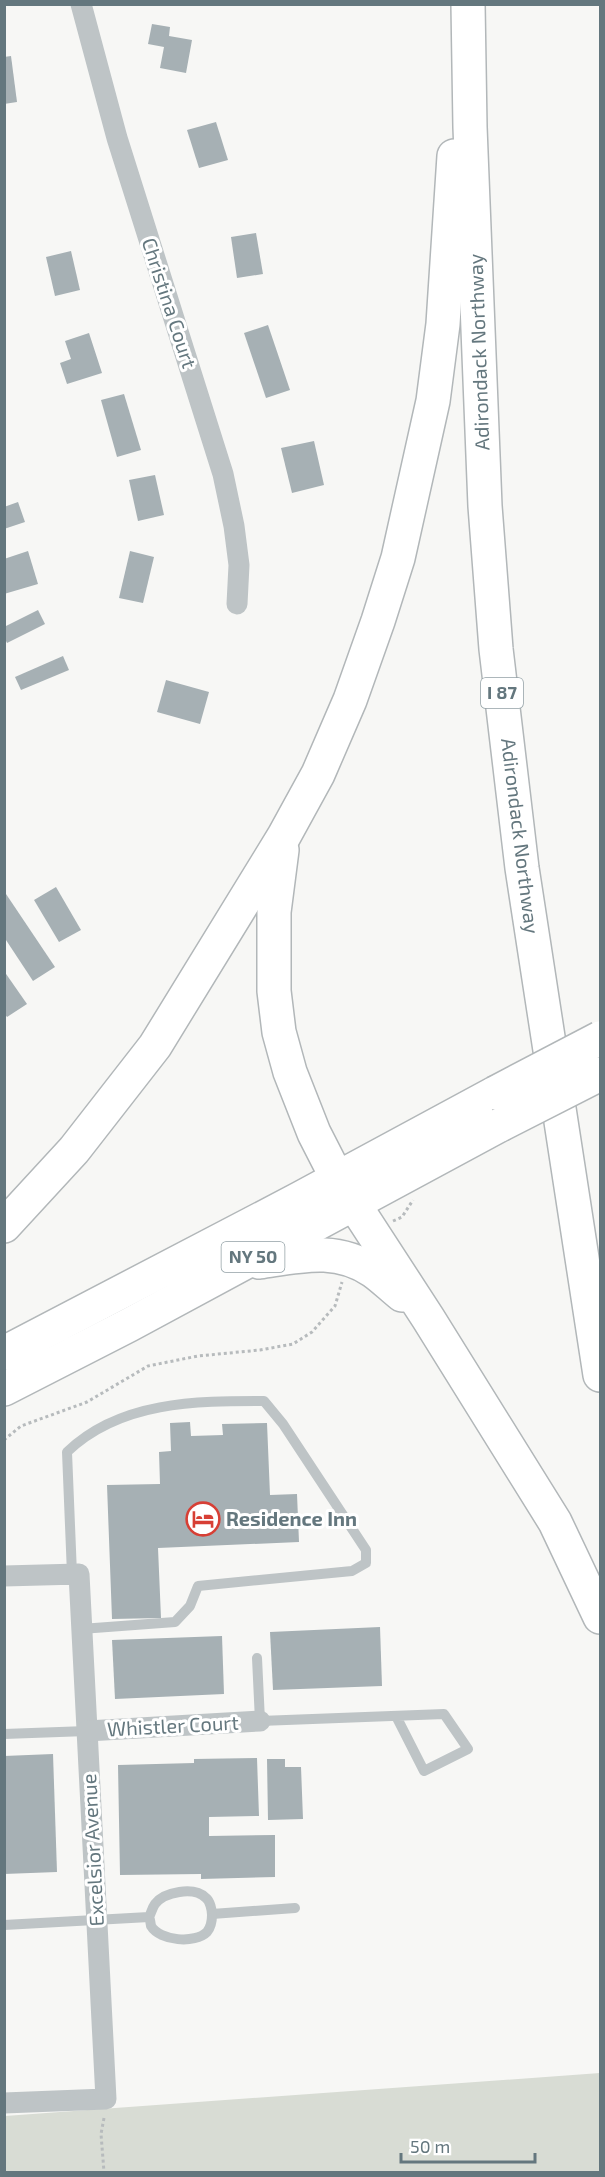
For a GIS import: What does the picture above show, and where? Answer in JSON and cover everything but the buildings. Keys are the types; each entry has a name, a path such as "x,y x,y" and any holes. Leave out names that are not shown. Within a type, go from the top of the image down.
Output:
{"highway":[{"path":"4,1226 74,1150 155,1046 284,836 318,774 358,677 398,558 440,362 467,4"},
{"name":"Adirondack Northway","path":"467,4 485,506 496,649 522,868 600,1375"},
{"path":"284,836 274,912 274,991 279,1032 290,1072 314,1133 353,1204 428,1318 555,1522 600,1617"},
{"name":"NY 50","path":"4,1353 353,1204 495,1093 600,1038"},
{"name":"NY 50","path":"4,1389 118,1331 500,1125 600,1074"},
{"path":"237,1266 318,1254 347,1259 358,1262 375,1272 428,1318"}],"street":[{"name":"Christina Court","path":"81,4 117,138 223,474 234,526 238,565 237,604"},
{"path":"4,1576 72,1574"},
{"name":"Excelsior Avenue","path":"72,1574 79,1574 106,2099"},
{"name":"Whistler Court","path":"87,1731 260,1721"},
{"path":"4,2103 106,2099"}],"lane":[{"path":"72,1574 67,1452 82,1437 119,1418 168,1404 264,1401 283,1424 366,1550 366,1563 352,1571 198,1586 190,1606 175,1622 81,1629"},
{"path":"257,1658 260,1721 444,1714 468,1749 424,1771 396,1716"},
{"path":"4,1734 87,1731"},
{"path":"178,1892 195,1892 206,1898 212,1910 211,1925 207,1932 201,1937 191,1939 168,1937 151,1926 149,1917 154,1905 165,1896 178,1892"},
{"path":"212,1914 296,1908"},
{"path":"4,1925 149,1917"}],"path":[{"path":"353,1204 402,1217 414,1199"},
{"path":"4,1440 21,1426 87,1402 148,1366 198,1356 260,1350 292,1344 312,1332 335,1306 347,1259"},
{"path":"104,2172 101,2134 106,2099"}],"shaded area":[{"path":"600,2073 600,2172 5,2172 5,2116"}],"place":[{"name":"Residence Inn","path":"203,1519"}]}
